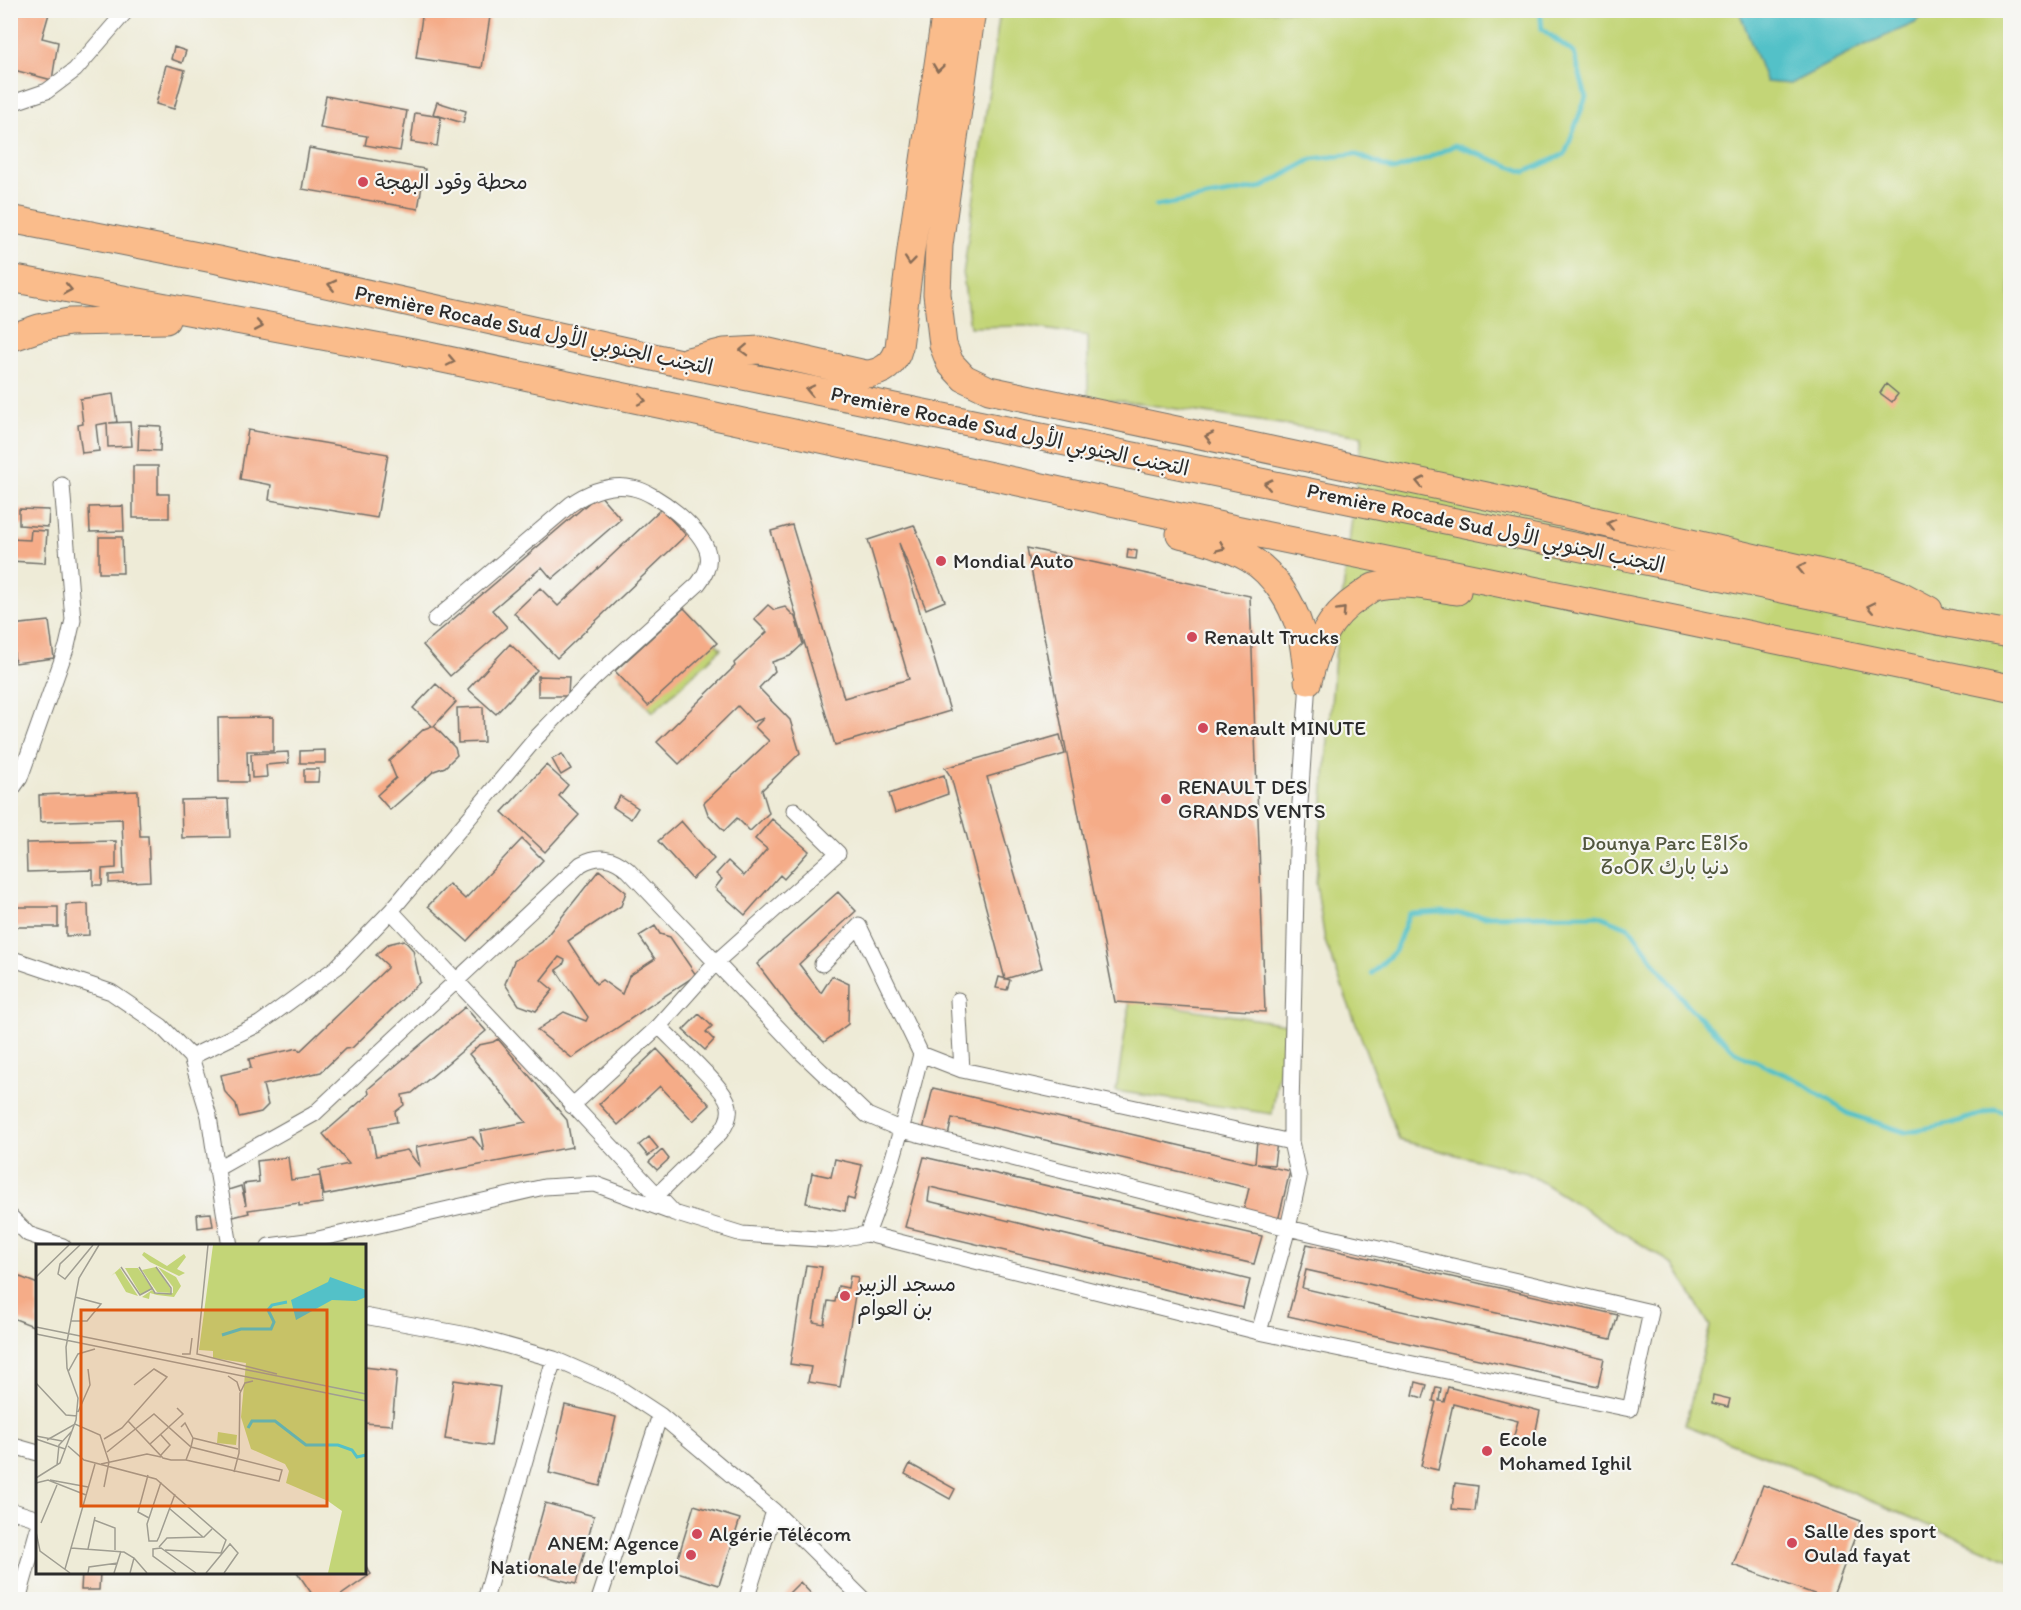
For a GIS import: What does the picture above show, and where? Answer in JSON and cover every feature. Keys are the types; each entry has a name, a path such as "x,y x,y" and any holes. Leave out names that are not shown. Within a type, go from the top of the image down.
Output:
{"highway":[{"path":"946,10 955,39 939,245 938,294 943,345 950,363 964,378 989,390 1491,497 1878,586 1920,604 1953,624"},
{"path":"680,363 724,352 760,350 865,374 881,371 893,361 899,346 912,242 955,39 972,10"},
{"name":"Première Rocade Sud التجنب الجنوبي الأول","path":"10,219 219,260 680,363 2010,634"},
{"path":"10,278 424,355 1240,530 2010,688"},
{"path":"10,338 39,328 69,322 228,320"},
{"path":"799,435 1209,542 1251,559 1285,595 1293,611 1301,632 1308,681"},
{"path":"1308,681 1315,652 1326,630 1347,605 1373,588 1398,585 1480,595 2010,688"}],"street":[{"path":"10,101 15,102 47,91 75,70 127,10"},
{"path":"10,792 20,778 67,646 73,620 62,485"},
{"path":"191,1057 259,1024 337,967 391,911 537,737 591,680 698,584 707,570 708,554 701,539 688,524 664,502 650,493 617,486 601,489 585,495 572,504 435,620"},
{"path":"1259,1332 1288,1228 1299,1178 1291,1142 1297,849 1308,681"},
{"path":"572,1106 658,1026 716,962 838,853 794,810"},
{"path":"216,1169 314,1114 458,982 581,864 601,857 611,859 628,870 801,1052 867,1115 902,1131 1288,1228 1651,1312 1630,1409 1259,1332 867,1234 833,1240 742,1234 674,1213 595,1184 544,1187 314,1240 278,1244"},
{"path":"391,911 674,1213"},
{"path":"822,964 859,926 921,1054 902,1131 867,1234"},
{"path":"10,958 111,992 161,1026 191,1057 209,1116 230,1244"},
{"path":"958,1000 962,1070"},
{"path":"657,1195 720,1133 725,1127 729,1111 728,1103 720,1089 658,1026"},
{"path":"921,1054 962,1070 1291,1142"},
{"path":"10,1216 28,1234 60,1244"},
{"path":"366,1316 473,1336 554,1359 616,1386 660,1415 774,1511 864,1599"},
{"path":"485,1599 554,1359"},
{"path":"599,1599 660,1415"},
{"path":"10,1445 36,1452"},
{"path":"10,1510 36,1518"},
{"path":"746,1599 774,1511"},
{"path":"18,1599 36,1535"}],"green space":[{"name":"Dounya Parc ⴹⵓⵏⵢⴰ ⵒⴰⵔⴽ دنيا بارك","path":"1000,11 2010,11 2010,1560 1768,1457 1685,1425 1710,1326 1673,1264 1527,1173 1399,1140 1325,941 1316,883 1335,657 1362,436 1088,396 1088,336 1025,326 970,327 963,275"},
{"path":"689,614 721,649 653,712 621,678"},
{"path":"1130,1000 1286,1024 1272,1114 1116,1091"}],"water":[{"path":"1739,11 1928,11 1915,23 1867,44 1790,84 1766,82"}],"building":[{"path":"10,10 50,10 42,38 58,42 52,80 10,69"},
{"path":"423,10 491,10 482,68 416,58"},
{"path":"174,47 186,51 182,63 171,59"},
{"path":"166,65 185,70 174,109 156,104"},
{"path":"326,96 407,111 400,151 365,145 367,136 320,128"},
{"path":"437,102 466,111 463,123 433,114"},
{"path":"415,113 441,117 437,146 411,142"},
{"name":"محطة وقود البهجة","path":"309,148 425,169 418,209 302,189"},
{"path":"1886,384 1898,394 1892,402 1880,393"},
{"path":"113,394 117,422 109,423 130,422 132,446 108,447 107,423 96,425 99,451 82,453 78,425 83,424 80,399"},
{"path":"139,425 161,426 160,451 138,450"},
{"path":"248,430 388,454 377,518 269,500 271,485 240,479"},
{"path":"133,466 158,466 158,494 169,494 169,518 133,518"},
{"path":"599,494 621,519 552,579 542,567 492,610 507,627 450,676 423,645"},
{"path":"123,506 124,531 90,532 89,507"},
{"path":"19,509 49,510 48,527 19,525"},
{"path":"661,509 686,535 557,658 514,613 540,588 558,606"},
{"path":"792,525 844,698 909,679 868,540 914,525 945,601 926,609 899,543 950,711 835,745 771,531"},
{"path":"31,530 47,531 45,563 10,561 10,539 30,540"},
{"path":"99,537 122,537 123,573 99,573"},
{"name":"RENAULT DES GRANDS VENTS","path":"1027,548 1250,596 1265,1012 1115,1002"},
{"path":"1128,549 1137,551 1136,559 1127,558"},
{"path":"768,605 774,610 785,607 795,617 803,644 790,656 772,662 775,671 759,688 790,720 800,753 762,790 769,813 750,831 737,818 724,831 708,814 704,803 769,741 755,727 764,718 753,722 738,706 679,764 657,742 767,632 754,619"},
{"path":"684,608 717,643 648,706 615,671"},
{"path":"49,621 54,658 15,663 11,625"},
{"path":"510,644 537,670 496,714 468,689"},
{"path":"538,676 569,677 568,696 538,696"},
{"path":"436,684 456,702 434,726 455,748 457,755 445,767 434,771 390,810 377,795 396,778 389,761 424,729 432,726 413,708"},
{"path":"483,707 484,742 458,743 457,708"},
{"path":"273,717 273,751 247,751 248,782 219,782 218,718"},
{"path":"1060,735 1065,754 987,777 1042,968 1005,979 951,777 945,768"},
{"path":"325,750 325,763 300,763 300,751"},
{"path":"288,752 289,763 266,765 267,777 252,778 251,754"},
{"path":"562,754 571,769 561,775 552,759"},
{"path":"546,765 568,785 559,796 579,815 545,852 502,812"},
{"path":"304,769 319,769 318,782 304,782"},
{"path":"944,775 948,794 895,813 889,794"},
{"path":"138,791 140,836 148,836 150,881 109,883 109,875 124,874 122,819 40,822 39,795"},
{"path":"620,796 638,808 631,819 613,807"},
{"path":"228,799 230,837 182,838 181,800"},
{"path":"772,819 809,851 784,879 780,875 745,915 715,888 722,879 716,874 728,861 744,876 767,849 755,839"},
{"path":"681,821 714,859 692,879 658,841"},
{"path":"522,839 543,860 467,941 428,906 449,884 465,899"},
{"path":"116,841 116,868 102,869 102,885 93,885 93,870 27,872 26,843"},
{"path":"599,870 626,892 621,906 568,941 596,984 602,980 622,994 629,976 655,959 639,936 655,926 660,934 670,937 696,975 572,1058 537,1030 564,1012 586,1021 588,1017 556,970 563,965 565,960 559,957 541,980 553,990 536,1011 519,1005 505,984 514,961 542,942"},
{"path":"838,892 856,911 799,964 821,993 832,976 849,984 848,1024 824,1042 793,1011 757,964"},
{"path":"88,904 89,935 66,936 66,905"},
{"path":"10,907 58,907 58,927 10,927"},
{"path":"404,940 413,950 420,982 352,1048 345,1049 321,1072 263,1085 268,1105 261,1112 239,1117 236,1104 225,1092 221,1075 251,1068 249,1059 298,1048 300,1051 387,968 387,965 376,955 388,944"},
{"path":"999,977 1010,980 1007,990 996,988"},
{"path":"465,1007 486,1031 412,1093 402,1095 404,1105 395,1112 397,1122 370,1127 376,1156 407,1150 420,1167 416,1147 472,1136 484,1151 480,1131 526,1122 469,1054 479,1045 498,1039 567,1120 572,1147 324,1195 319,1170 349,1164 323,1134 369,1094 368,1089"},
{"path":"699,1014 712,1026 706,1032 714,1040 705,1050 683,1030"},
{"path":"657,1049 710,1105 693,1121 660,1086 618,1125 599,1104"},
{"path":"933,1088 1255,1163 1257,1140 1277,1142 1274,1165 1257,1164 1290,1171 1278,1221 1243,1213 1249,1188 952,1118 948,1136 923,1130"},
{"path":"649,1137 658,1148 648,1156 639,1145"},
{"path":"662,1150 669,1159 657,1170 649,1162"},
{"path":"288,1157 291,1180 320,1176 323,1203 299,1206 299,1203 248,1210 249,1213 233,1217 225,1191 241,1186 246,1205 243,1184 259,1182 257,1161"},
{"path":"924,1157 1262,1236 1254,1264 930,1187 928,1201 1250,1280 1243,1308 905,1227"},
{"path":"835,1159 862,1165 854,1200 847,1198 845,1211 806,1203 812,1173 831,1177"},
{"path":"211,1213 213,1226 198,1228 197,1214"},
{"path":"1307,1244 1618,1315 1611,1339 1306,1270 1302,1288 1604,1358 1598,1386 1288,1316"},
{"path":"806,1265 822,1267 813,1322 824,1324 828,1301 835,1302 838,1286 848,1288 850,1276 858,1277 840,1387 808,1382 811,1367 790,1364"},
{"path":"10,1273 36,1283 36,1327 10,1317"},
{"path":"366,1367 397,1371 392,1425 366,1423"},
{"path":"454,1380 500,1387 491,1446 445,1439"},
{"path":"1416,1382 1427,1385 1423,1398 1413,1395"},
{"path":"1436,1387 1441,1388 1439,1401 1444,1402 1448,1387 1540,1411 1533,1444 1513,1439 1518,1421 1453,1404 1438,1470 1421,1466 1436,1402 1433,1401"},
{"path":"1713,1395 1730,1399 1728,1407 1712,1403"},
{"path":"565,1405 616,1417 600,1486 549,1473"},
{"path":"910,1464 955,1489 950,1499 905,1474"},
{"path":"1455,1483 1478,1486 1475,1511 1452,1509"},
{"path":"1763,1485 1861,1521 1831,1600 1733,1565"},
{"path":"545,1503 594,1516 576,1584 526,1571"},
{"path":"694,1505 740,1519 719,1585 674,1571"},
{"path":"366,1567 371,1574 334,1600 316,1600 298,1574 366,1574"},
{"path":"82,1574 100,1574 99,1590 81,1590"},
{"path":"800,1582 817,1600 782,1600"}],"waterway":[{"path":"1156,206 1263,187 1312,159 1355,154 1394,170 1455,145 1525,172 1565,154 1586,97 1574,53 1542,29 1540,10"},
{"path":"1372,973 1395,951 1409,914 1441,912 1482,916 1598,915 1630,928 1688,1006 1737,1053 1799,1081 1849,1114 1905,1132 1950,1124 1996,1109 2010,1114"}],"place":[{"name":"محطة وقود البهجة","path":"363,182"},
{"name":"Mondial Auto","path":"941,561"},
{"name":"Renault Trucks","path":"1192,637"},
{"name":"Renault MINUTE","path":"1203,728"},
{"name":"RENAULT DES GRANDS VENTS","path":"1166,799"},
{"name":"مسجد الزبير بن العوام","path":"845,1296"},
{"name":"Ecole Mohamed Ighil","path":"1487,1451"},
{"name":"Algérie Télécom","path":"697,1534"},
{"name":"Salle des sport Oulad fayat","path":"1792,1543"},
{"name":"ANEM: Agence Nationale de l'emploi","path":"691,1555"}]}
